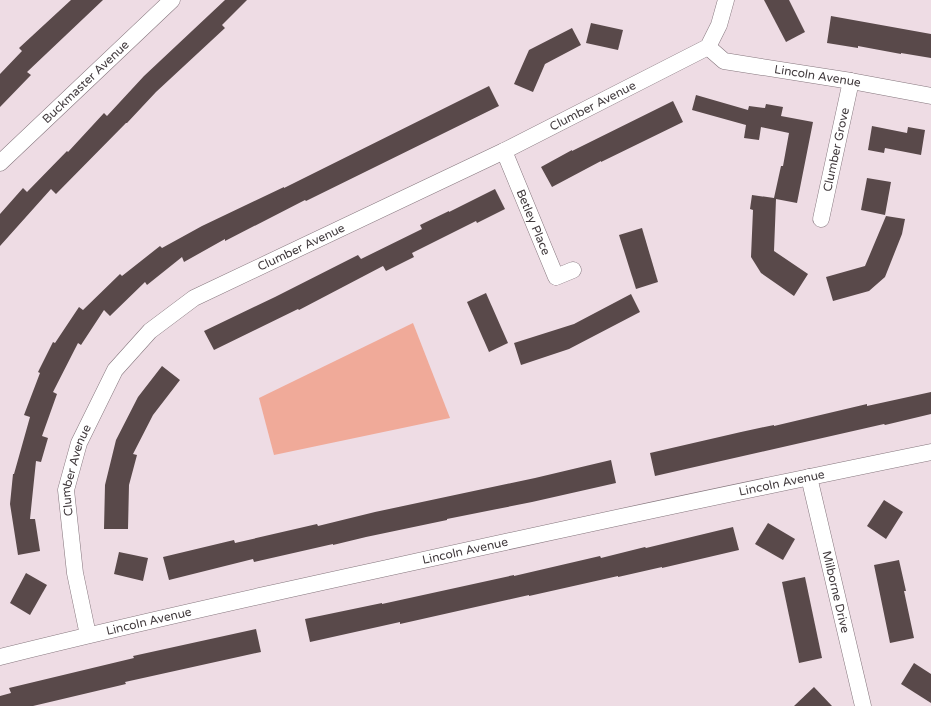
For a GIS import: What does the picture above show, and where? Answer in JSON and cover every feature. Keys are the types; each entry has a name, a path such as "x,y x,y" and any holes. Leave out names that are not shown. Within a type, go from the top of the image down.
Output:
{"street":[{"name":"Buckmaster Avenue","path":"0,163 172,0"},
{"path":"708,47 719,26 726,0"},
{"name":"Lincoln Avenue","path":"708,47 724,61 851,81 931,96"},
{"name":"Clumber Avenue","path":"88,635 75,574 66,490 79,443 115,370 150,332 194,298 504,151 708,47"},
{"name":"Clumber Grove","path":"821,219 851,81"},
{"name":"Betley Place","path":"504,151 556,277 573,270"},
{"name":"Lincoln Avenue","path":"0,657 88,635 648,510 931,452"},
{"name":"Milborne Drive","path":"809,477 863,706"}],"shaded area":[{"path":"413,323 450,418 274,455 259,398"}],"building":[{"path":"71,0 103,0 27,72 31,75 0,107 0,74 22,51 19,48"},
{"path":"225,0 247,0 222,25 225,28 156,92 56,194 51,189 0,246 0,214 23,188 27,192 67,151 68,152 104,113 107,116 144,76"},
{"path":"764,0 789,0 805,32 786,42"},
{"path":"831,16 931,34 931,58 858,46 858,48 827,43"},
{"path":"591,23 623,30 618,50 586,43"},
{"path":"572,28 581,45 545,64 533,92 514,84 529,50"},
{"path":"489,86 499,106 306,201 305,200 225,241 225,239 184,262 182,257 147,285 145,282 110,316 104,310 81,345 78,343 53,392 57,394 42,436 48,438 41,462 36,461 30,519 35,519 40,551 18,555 10,504 13,474 30,417 24,415 40,373 38,372 53,342 55,343 79,307 83,310 120,274 122,276 160,246 162,248 202,226 284,188"},
{"path":"696,95 748,110 749,106 765,108 766,104 783,107 781,116 813,122 797,203 776,199 774,251 808,274 794,296 761,273 751,257 753,210 750,209 752,195 774,198 781,166 783,166 789,133 761,127 759,140 744,138 746,125 692,110"},
{"path":"673,101 683,122 601,161 552,187 541,167 572,150"},
{"path":"872,126 907,133 908,127 925,130 921,155 885,148 884,153 868,150"},
{"path":"867,178 891,182 885,215 861,210"},
{"path":"495,189 505,209 477,223 476,221 412,253 414,257 386,271 383,266 299,310 298,309 214,350 204,331 358,255 361,259 422,229 420,225"},
{"path":"886,216 905,219 902,234 885,277 869,291 833,301 826,277 865,266"},
{"path":"642,228 658,282 636,289 619,235"},
{"path":"486,293 508,343 489,352 467,302"},
{"path":"631,294 640,312 569,349 521,365 514,343 574,324"},
{"path":"162,366 180,380 153,415 133,454 137,455 129,485 128,529 104,529 105,485 116,440 138,397"},
{"path":"931,392 931,414 655,476 650,453 867,404 867,406"},
{"path":"611,460 616,483 532,502 447,519 254,562 253,559 169,580 163,557 234,540 235,543 317,524 318,526"},
{"path":"884,500 903,512 886,539 867,526"},
{"path":"768,523 795,539 783,560 755,544"},
{"path":"733,527 739,550 662,568 618,576 400,624 400,622 310,642 305,619 514,576 600,556 601,558"},
{"path":"119,552 148,558 143,581 114,574"},
{"path":"899,560 914,638 890,643 874,565"},
{"path":"26,573 47,585 30,615 10,603"},
{"path":"805,577 822,658 799,663 782,582"},
{"path":"256,629 261,652 125,682 126,684 33,706 0,706 0,696 11,693 9,688 134,658 133,656"},
{"path":"914,663 931,674 931,703 901,684"},
{"path":"814,687 832,706 794,706"}]}
